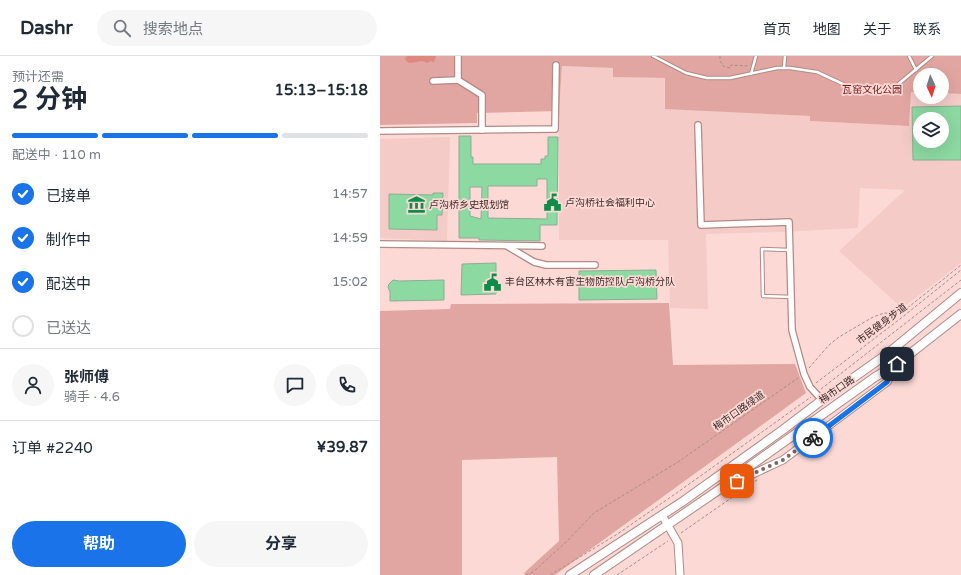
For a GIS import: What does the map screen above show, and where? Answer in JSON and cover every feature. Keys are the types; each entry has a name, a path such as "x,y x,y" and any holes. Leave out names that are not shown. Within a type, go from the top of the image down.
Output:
{"main road":[{"name":"梅市口路","path":"570,575 662,515 784,429 887,354 961,293"},
{"name":"梅市口路","path":"594,575 723,487 875,377 897,364 961,314"}],"street":[{"path":"458,56 458,80"},
{"path":"380,131 555,129 556,65"},
{"path":"432,81 458,80 482,95 482,130"},
{"path":"698,125 701,225 789,222 792,330 804,374 810,387 822,400"},
{"path":"380,244 542,246"},
{"path":"507,246 534,262 546,265 595,265"},
{"path":"723,487 783,460 887,382 897,364"},
{"path":"662,515 678,543 680,575"},
{"path":"599,575 608,565"}],"lane":[{"path":"653,56 686,73 708,78 730,78 777,68 784,68 817,72 858,91 874,92 896,86 913,72"},
{"path":"750,74 756,56"},
{"path":"784,68 785,56"},
{"path":"909,56 915,68"},
{"path":"918,68 932,56"},
{"path":"790,250 762,249 763,296 791,297"}],"path":[{"path":"720,56 720,61 723,66 730,68 731,65 749,66 750,74"},
{"name":"梅市口路绿道","path":"526,575 533,572 565,543 594,513 678,462 804,374 828,345 839,337 873,317 884,313 900,314 961,265"},
{"name":"市民健身步道","path":"810,387 900,319 961,270"},
{"path":"550,575 616,535 816,393 961,280"},
{"path":"617,575 759,479"}],"shaded area":[{"path":"407,56 436,56 434,62 430,61 428,63 422,61 410,63 406,61 405,58"},
{"path":"562,66 613,68 613,77 666,78 665,108 810,116 811,121 909,126 911,92 913,92 913,104 949,104 949,93 961,94 961,263 902,308 839,251 905,190 860,188 858,228 706,234 708,309 670,308 668,240 559,240 559,111"},
{"path":"450,137 447,241 380,238 380,139"}],"green space":[{"name":"瓦窑文化公园","path":"380,56 961,56 961,94 949,93 949,68 913,68 913,92 911,92 909,126 810,121 810,116 665,109 665,78 613,77 613,68 562,66 559,111 477,113 477,123 380,125"},
{"path":"669,303 673,365 795,364 806,393 555,575 525,575 524,573 559,541 557,457 462,460 462,575 380,575 380,311 450,309 451,304"}],"building":[{"path":"961,106 961,160 913,160 912,107"},
{"name":"卢沟桥社会福利中心","path":"459,136 471,136 471,157 473,157 473,164 541,164 541,159 545,159 545,156 548,156 548,137 558,137 557,225 540,225 540,241 479,240 479,238 459,238","holes":["537,179 547,179 547,219 488,218 488,186 537,186","470,187 482,187 481,219 470,216"]},
{"name":"卢沟桥乡史规划馆","path":"433,193 443,193 442,215 437,215 437,230 389,229 389,194 433,195"},
{"name":"丰台区林木有害生物防控队卢沟桥分队","path":"496,263 496,294 461,295 462,264"},
{"path":"656,270 657,299 579,300 579,271"},
{"path":"393,280 444,280 444,300 390,301 390,292 388,287"}],"way so far":[{"path":"737,481 783,460 813,438"}],"place":[{"name":"卢沟桥社会福利中心","path":"552,203"},
{"name":"卢沟桥乡史规划馆","path":"416,205"},
{"name":"丰台区林木有害生物防控队卢沟桥分队","path":"492,282"}],"route":[{"path":"813,438 887,382 897,364"}]}
